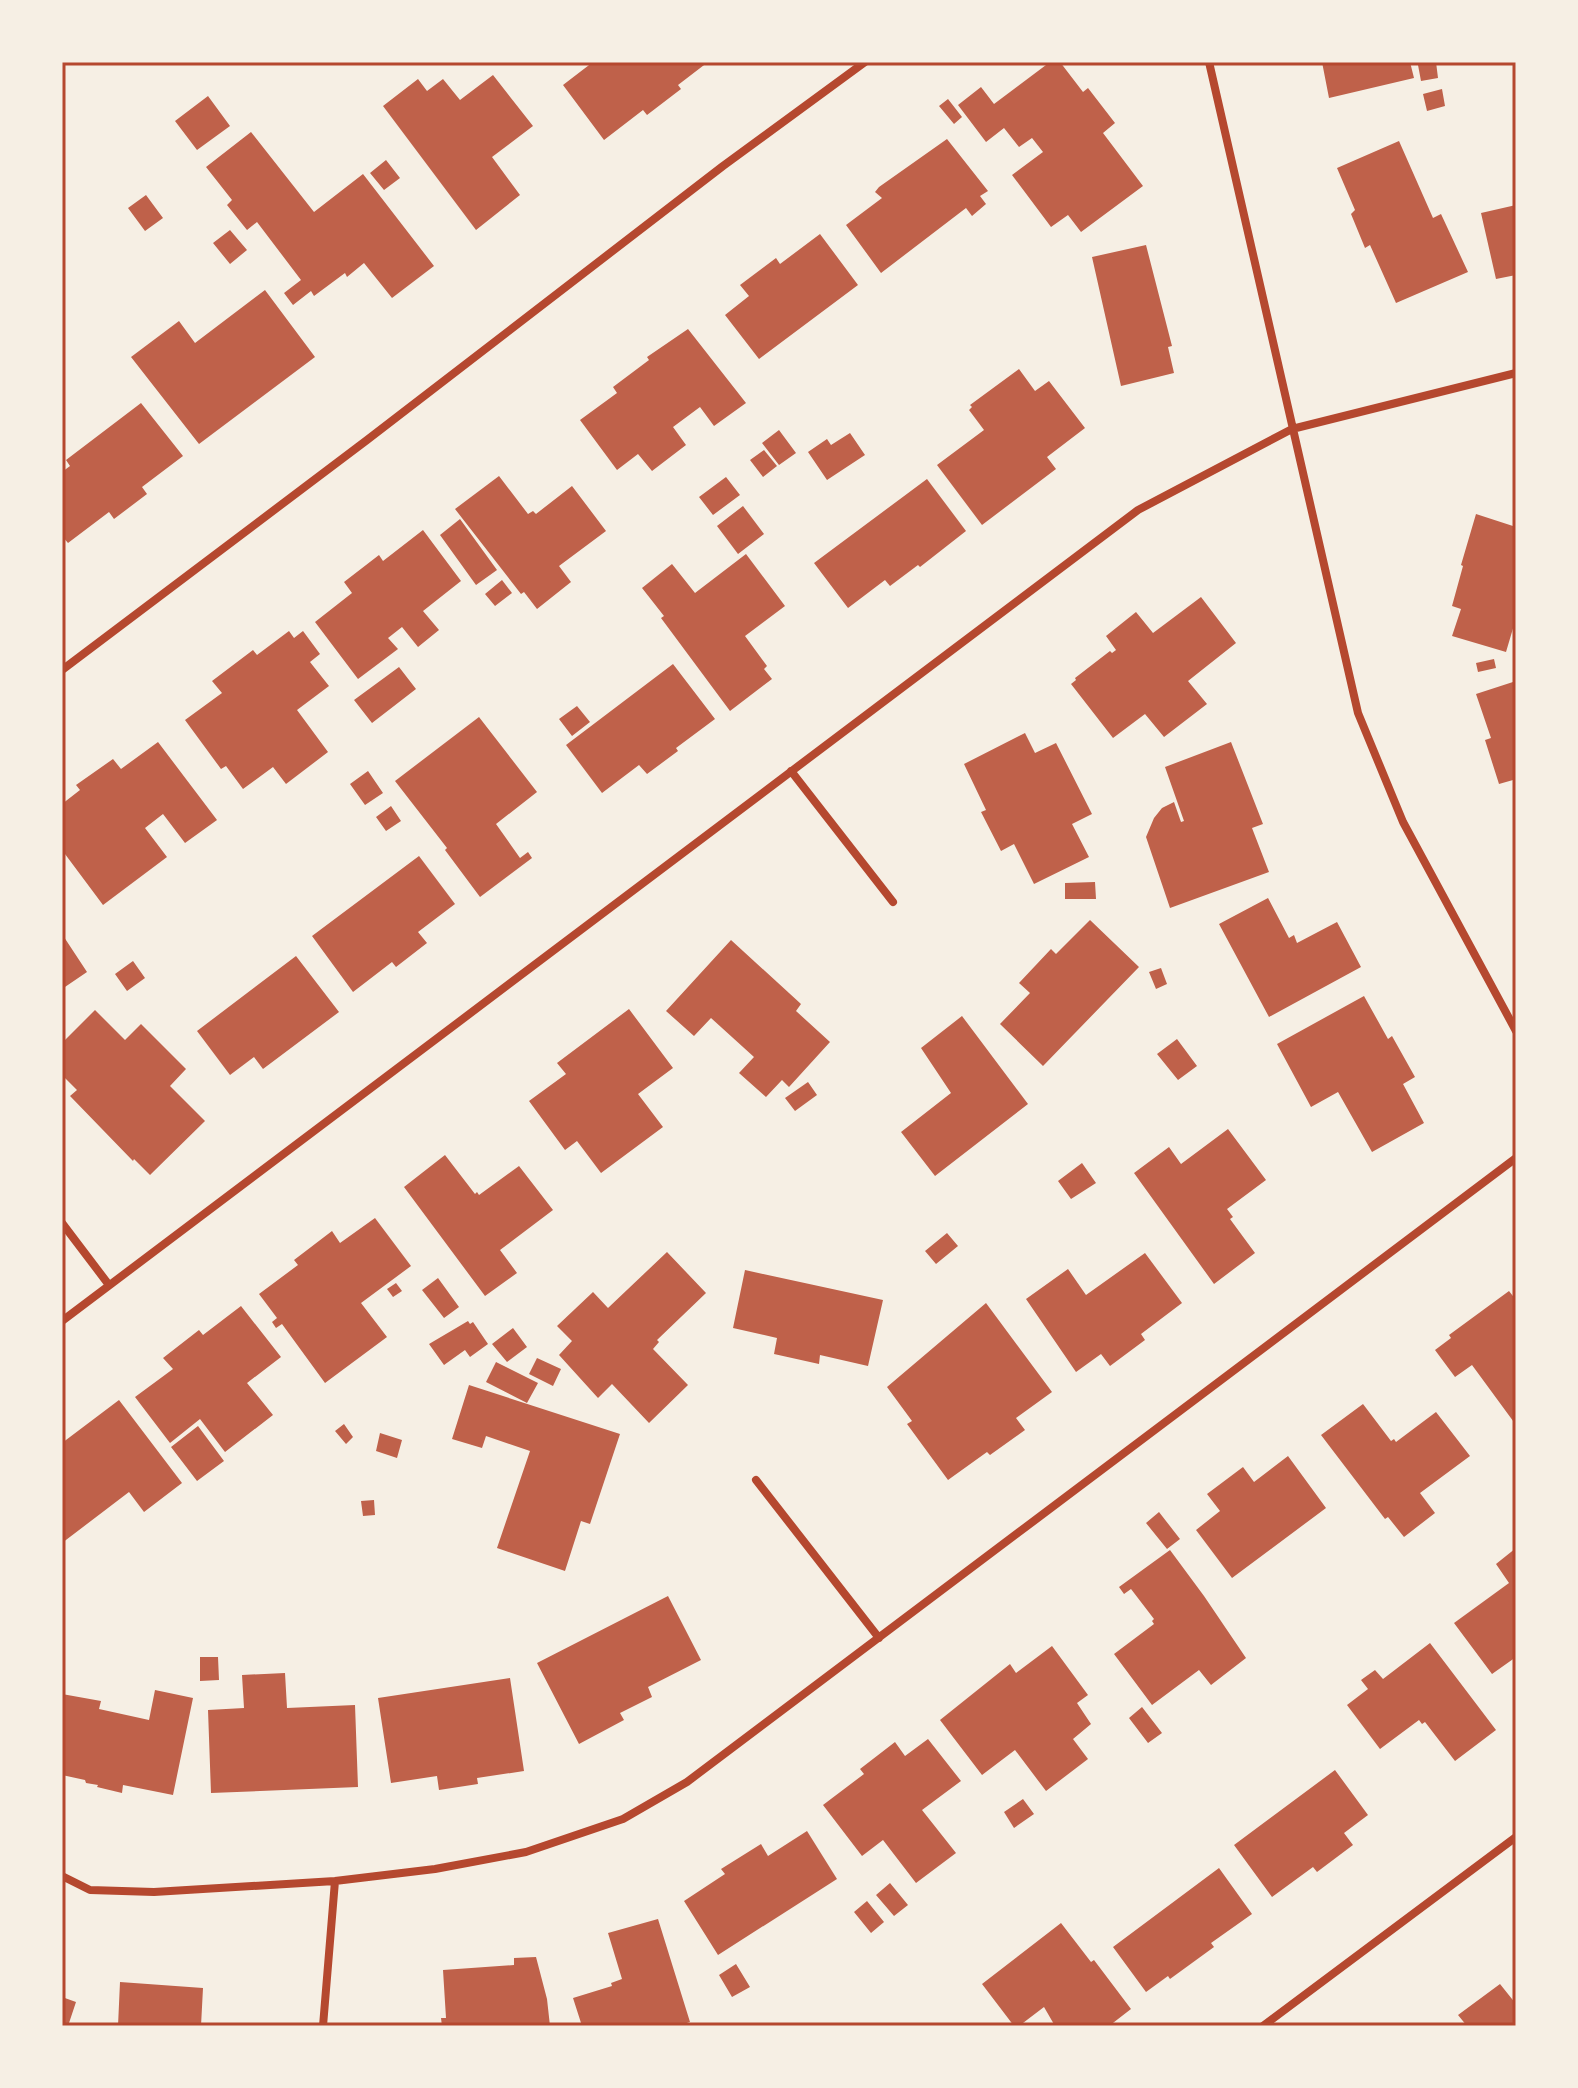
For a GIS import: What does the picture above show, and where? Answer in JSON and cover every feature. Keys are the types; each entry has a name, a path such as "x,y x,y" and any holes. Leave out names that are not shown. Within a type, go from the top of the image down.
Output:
{"street":[{"path":"62,670 723,166 865,62"},
{"path":"1209,62 1358,713 1403,822 1516,1031"},
{"path":"62,1321 1138,510 1292,429 1516,373"},
{"path":"791,771 893,902"},
{"path":"62,1876 90,1890 154,1892 335,1881 435,1869 526,1852 623,1819 687,1782 1516,1158"},
{"path":"62,1223 109,1285"},
{"path":"756,1480 879,1638"},
{"path":"1263,2026 1516,1837"},
{"path":"323,2026 335,1881"}],"building":[{"path":"593,62 708,62 678,85 681,89 647,115 643,110 604,140 563,85"},
{"path":"1050,62 1060,62 1083,92 1088,88 1115,123 1103,133 1143,186 1081,232 1068,215 1051,227 1012,175 1043,152 1032,138 1019,147 1004,128 986,142 958,105 981,87 994,104"},
{"path":"1322,62 1410,62 1414,78 1329,98"},
{"path":"1436,62 1438,78 1421,81 1418,65"},
{"path":"493,75 533,126 492,157 520,195 476,230 383,106 418,79 427,91 443,79 460,100"},
{"path":"1442,89 1445,106 1427,111 1423,94"},
{"path":"208,96 230,126 197,150 175,121"},
{"path":"948,99 962,117 954,124 939,106"},
{"path":"251,132 314,212 363,174 434,266 392,298 364,263 347,277 345,273 314,296 311,291 293,305 284,293 301,280 257,222 247,230 227,205 232,200 206,167"},
{"path":"947,139 988,191 980,196 986,204 972,216 966,208 881,273 846,225 882,198 875,192 879,187"},
{"path":"1399,141 1433,218 1441,214 1468,272 1396,303 1370,245 1365,248 1351,214 1355,210 1337,168"},
{"path":"386,160 400,178 384,190 370,173"},
{"path":"146,195 163,218 145,231 128,208"},
{"path":"1516,205 1516,275 1496,279 1481,213"},
{"path":"230,230 247,250 230,264 213,243"},
{"path":"820,234 858,285 759,359 725,315 749,296 740,285 776,258 780,264"},
{"path":"1146,245 1172,346 1168,347 1174,373 1121,386 1092,257"},
{"path":"265,290 315,357 199,444 131,357 179,321 195,343"},
{"path":"688,329 746,403 714,426 700,407 673,427 686,445 652,471 638,454 617,470 580,420 617,393 613,387 649,360 647,357"},
{"path":"1019,369 1035,391 1049,381 1085,428 1047,457 1056,469 982,525 937,465 984,430 969,410 970,405"},
{"path":"141,403 183,456 142,487 147,494 114,519 109,512 68,543 62,536 62,472 70,466 66,460"},
{"path":"779,430 796,453 779,465 762,443"},
{"path":"850,433 865,455 827,480 808,452 827,439 831,445"},
{"path":"764,450 777,466 763,477 750,460"},
{"path":"499,476 528,514 533,511 536,514 572,486 606,531 559,566 571,582 537,609 524,592 521,594 455,509"},
{"path":"726,477 740,495 713,515 699,497"},
{"path":"927,479 966,531 920,567 918,565 890,586 885,580 848,608 814,563"},
{"path":"743,506 764,534 738,554 717,526"},
{"path":"1476,514 1516,527 1516,626 1506,652 1452,636 1461,609 1452,606"},
{"path":"460,519 497,570 476,585 440,535"},
{"path":"423,530 461,581 423,611 439,630 418,647 402,627 388,638 398,649 358,679 315,622 352,593 344,582 379,555 383,561"},
{"path":"746,554 785,606 745,636 767,666 764,669 772,679 730,711 642,588 672,564 695,593"},
{"path":"502,580 512,593 495,606 485,594"},
{"path":"1201,597 1236,643 1188,681 1207,704 1164,737 1145,714 1113,738 1071,684 1110,651 1116,650 1106,636 1136,612 1153,633"},
{"path":"289,631 294,638 303,631 320,654 310,662 329,686 297,710 328,752 286,784 273,767 243,789 226,766 221,769 185,720 222,693 212,681 253,650 257,655"},
{"path":"1494,659 1496,668 1478,672 1476,663"},
{"path":"673,664 715,719 647,774 639,765 602,793 566,745"},
{"path":"399,667 416,689 372,723 354,700"},
{"path":"1516,681 1515,788 1513,780 1499,784 1485,740 1491,738 1476,694"},
{"path":"577,706 590,722 572,736 559,719"},
{"path":"479,717 537,792 496,824 520,858 528,852 532,858 480,897 395,781"},
{"path":"1025,733 1035,753 1056,743 1092,814 1072,824 1089,857 1034,884 1014,844 1001,851 981,812 986,810 964,764"},
{"path":"158,742 217,820 185,843 163,814 145,828 167,857 103,905 62,850 62,804 80,790 76,785 113,759 121,769"},
{"path":"1231,742 1263,824 1252,828 1269,872 1170,908 1146,837 1162,808 1174,802 1181,822 1184,821 1165,767"},
{"path":"368,771 383,793 365,805 350,784"},
{"path":"391,806 401,821 386,831 376,817"},
{"path":"419,856 455,904 418,932 427,943 396,967 392,962 353,992 312,936"},
{"path":"1095,882 1096,899 1065,899 1065,883"},
{"path":"1268,898 1289,938 1294,935 1297,943 1337,922 1361,967 1269,1017 1219,924"},
{"path":"1090,920 1139,967 1043,1066 1000,1024 1030,993 1019,983 1051,949 1056,954"},
{"path":"62,934 87,972 62,989"},
{"path":"731,940 801,1004 796,1011 830,1042 789,1087 782,1080 766,1097 739,1073 754,1057 711,1018 694,1036 666,1011"},
{"path":"296,956 339,1012 263,1069 254,1057 230,1075 197,1031"},
{"path":"133,961 145,978 127,991 115,974"},
{"path":"1161,968 1167,984 1156,989 1149,972"},
{"path":"1364,996 1388,1039 1392,1036 1415,1077 1403,1084 1424,1123 1372,1152 1338,1092 1311,1107 1277,1044"},
{"path":"629,1009 673,1068 638,1094 663,1127 601,1173 577,1141 565,1150 529,1101 566,1074 557,1063"},
{"path":"95,1010 125,1040 141,1024 186,1069 170,1086 205,1121 150,1175 70,1096 77,1090 62,1075 62,1043"},
{"path":"962,1016 1028,1104 935,1176 901,1132 951,1093 921,1048"},
{"path":"1177,1039 1197,1066 1178,1080 1157,1054"},
{"path":"808,1082 817,1095 795,1111 785,1098"},
{"path":"1228,1129 1266,1180 1227,1209 1233,1217 1230,1219 1255,1253 1214,1284 1134,1173 1169,1147 1181,1164"},
{"path":"445,1155 475,1194 477,1192 479,1195 519,1166 553,1210 500,1250 517,1273 485,1296 404,1187"},
{"path":"1082,1163 1096,1183 1071,1199 1058,1181"},
{"path":"375,1218 411,1266 361,1303 387,1337 325,1383 282,1324 276,1328 272,1322 277,1318 259,1294 298,1265 294,1260 332,1231 340,1243"},
{"path":"947,1233 958,1246 936,1264 925,1251"},
{"path":"667,1252 706,1293 657,1340 659,1342 653,1349 688,1385 649,1423 612,1384 598,1398 559,1355 572,1341 557,1326 593,1292 608,1308"},
{"path":"1145,1253 1182,1303 1141,1334 1145,1340 1110,1366 1101,1354 1076,1372 1026,1299 1068,1269 1086,1295"},
{"path":"745,1270 883,1300 868,1366 820,1355 819,1364 774,1354 777,1338 733,1328"},
{"path":"438,1278 459,1307 444,1318 422,1290"},
{"path":"396,1283 402,1291 393,1297 387,1289"},
{"path":"1509,1291 1516,1300 1516,1425 1472,1365 1455,1377 1435,1350 1451,1338 1449,1335"},
{"path":"986,1303 1052,1392 1016,1418 1025,1430 948,1480 907,1424 912,1421 887,1387"},
{"path":"241,1306 281,1357 247,1383 273,1415 225,1452 200,1419 170,1443 135,1397 173,1369 163,1358 199,1330 203,1335"},
{"path":"468,1321 470,1324 473,1322 488,1344 470,1357 465,1350 444,1365 429,1344"},
{"path":"513,1328 527,1347 507,1362 492,1344"},
{"path":"537,1358 561,1369 553,1386 529,1374"},
{"path":"496,1362 538,1383 527,1403 486,1382"},
{"path":"469,1385 620,1434 590,1524 581,1521 565,1571 497,1548 530,1451 486,1436 482,1448 452,1439"},
{"path":"119,1400 182,1483 144,1512 129,1492 62,1543 62,1443"},
{"path":"1363,1404 1391,1441 1394,1439 1396,1442 1436,1412 1470,1456 1420,1493 1435,1513 1404,1537 1388,1517 1385,1519 1321,1435"},
{"path":"344,1424 353,1437 346,1444 335,1431"},
{"path":"198,1426 224,1461 197,1481 171,1447"},
{"path":"380,1433 402,1440 397,1458 376,1451"},
{"path":"1288,1456 1326,1508 1232,1578 1196,1530 1220,1511 1207,1494 1243,1467 1254,1482"},
{"path":"374,1500 375,1515 363,1516 361,1501"},
{"path":"1159,1512 1180,1539 1167,1549 1146,1523"},
{"path":"1516,1548 1516,1657 1492,1674 1454,1623 1509,1583 1496,1564"},
{"path":"1170,1550 1246,1658 1211,1685 1199,1670 1152,1705 1114,1654 1154,1624 1154,1619 1131,1589 1124,1594 1119,1587"},
{"path":"668,1596 701,1660 648,1687 652,1697 620,1713 624,1720 579,1744 537,1663"},
{"path":"1430,1643 1496,1730 1455,1761 1425,1722 1422,1724 1419,1720 1380,1749 1347,1705 1368,1689 1361,1680 1375,1670 1383,1679"},
{"path":"1052,1646 1088,1695 1077,1703 1091,1724 1073,1739 1088,1759 1046,1791 1015,1750 982,1775 940,1720 1010,1664 1016,1673"},
{"path":"200,1657 218,1657 219,1680 200,1681"},
{"path":"285,1673 287,1708 355,1705 358,1787 211,1793 208,1710 244,1708 242,1675"},
{"path":"510,1678 524,1771 477,1778 478,1784 439,1790 437,1776 391,1783 378,1698"},
{"path":"155,1690 193,1698 173,1795 123,1785 122,1793 62,1775 62,1694 101,1701 99,1709 149,1720"},
{"path":"1142,1707 1162,1733 1148,1743 1129,1718"},
{"path":"928,1739 961,1781 922,1810 956,1853 916,1883 883,1840 862,1856 823,1805 864,1774 860,1769 895,1742 905,1756"},
{"path":"1335,1770 1368,1815 1344,1833 1353,1845 1317,1872 1313,1867 1272,1897 1234,1845"},
{"path":"1023,1799 1034,1814 1014,1828 1004,1812"},
{"path":"807,1831 837,1879 718,1955 684,1901 725,1874 721,1869 761,1844 768,1856"},
{"path":"1219,1868 1252,1914 1211,1943 1214,1947 1170,1979 1168,1976 1146,1992 1113,1947"},
{"path":"890,1883 908,1905 894,1916 876,1895"},
{"path":"867,1901 884,1922 871,1933 854,1912"},
{"path":"658,1919 690,2022 677,2026 582,2026 573,1998 612,1986 611,1983 622,1979 608,1933"},
{"path":"1061,1923 1131,2009 1109,2026 1055,2026 1044,2007 1019,2026 1014,2026 982,1984"},
{"path":"536,1957 547,1999 550,2026 442,2026 441,2018 446,2018 443,1970 514,1965 514,1958"},
{"path":"736,1964 750,1987 732,1997 719,1975"},
{"path":"120,1982 203,1988 201,2026 118,2026"},
{"path":"1500,1984 1516,2004 1516,2026 1467,2026 1458,2015"},
{"path":"62,1997 76,2002 68,2026 62,2026"}]}
